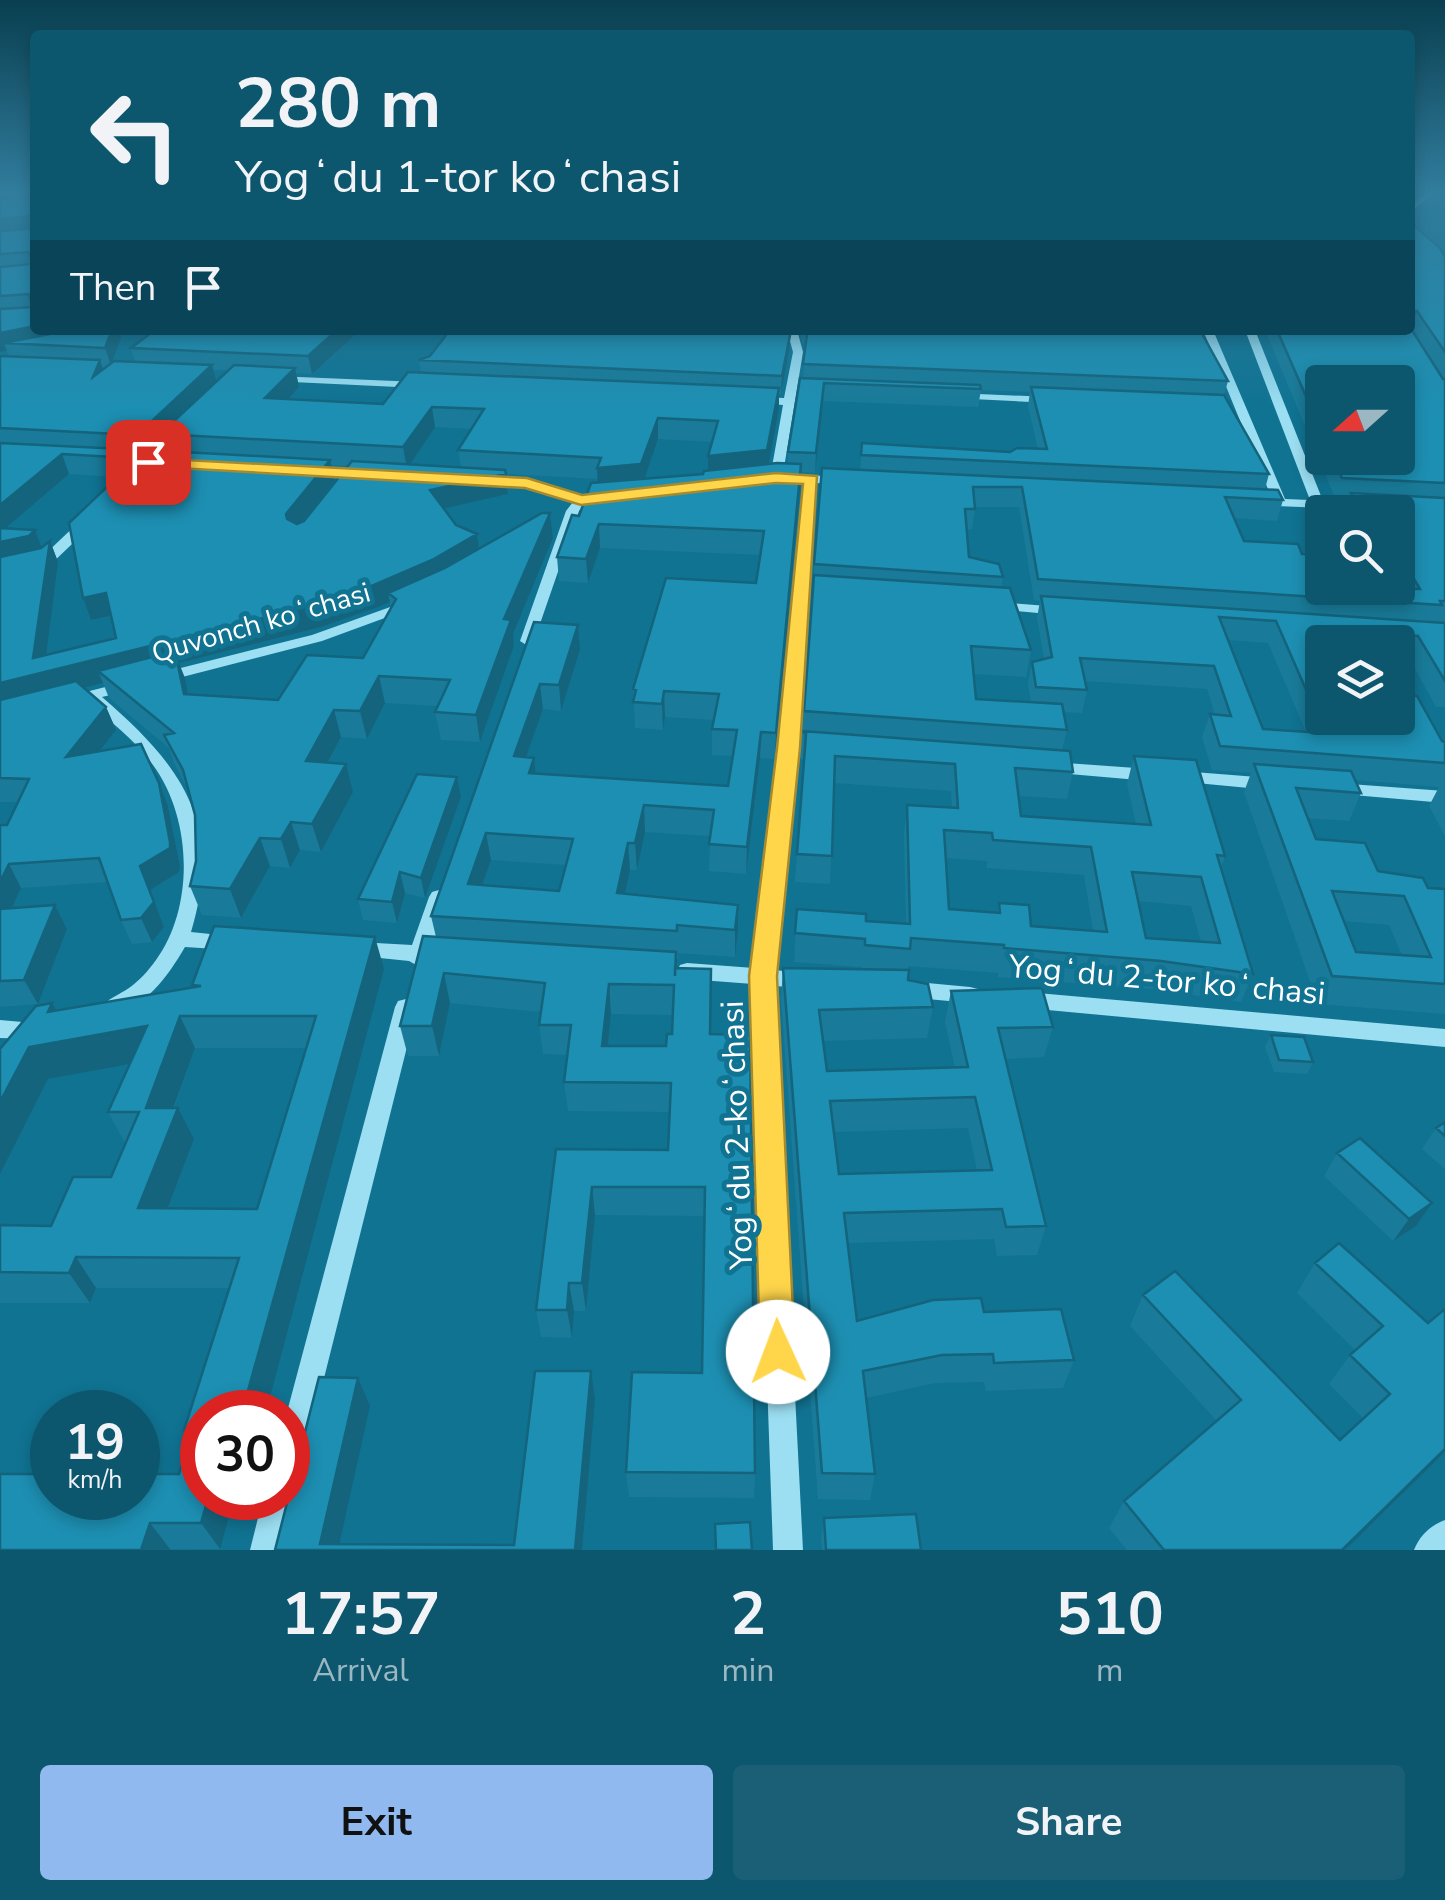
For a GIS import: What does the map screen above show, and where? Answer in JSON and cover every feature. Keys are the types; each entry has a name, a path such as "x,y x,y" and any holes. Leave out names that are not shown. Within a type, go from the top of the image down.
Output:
{"street":[{"path":"91,338 108,335"},
{"path":"776,478 798,352 794,335"},
{"path":"1192,336 1198,335"},
{"path":"1210,335 1280,503"},
{"path":"1252,335 1314,495"},
{"path":"256,378 434,386"},
{"path":"750,400 811,390"},
{"path":"948,396 1065,400"},
{"path":"1221,407 1241,408"},
{"path":"468,480 543,486 577,506"},
{"path":"758,480 850,482"},
{"name":"Yogʻdu 2-koʻchasi","path":"788,1550 763,976 798,749 813,594 811,480"},
{"path":"542,529 577,506 616,498"},
{"path":"1241,501 1305,504"},
{"path":"522,659 577,506"},
{"path":"0,572 44,563 96,513"},
{"name":"Quvonch koʻchasi","path":"54,704 317,638 429,595"},
{"path":"978,605 1076,612"},
{"path":"90,696 144,743 168,773 182,805 192,851 190,908 182,939 132,996 92,1018"},
{"path":"1027,766 1286,785"},
{"path":"1326,788 1445,797"},
{"path":"307,1390 415,973 445,880"},
{"path":"182,939 262,944"},
{"path":"340,949 415,973 458,956"},
{"path":"668,970 822,981"},
{"name":"Yogʻdu 2-tor koʻchasi","path":"880,986 1445,1038"},
{"path":"0,1029 57,1028"},
{"path":"15,1058 30,1031"},
{"path":"264,1550 272,1520"},
{"path":"1429,1550 1445,1534"}],"building":[{"path":"30,264 30,298 29,294 0,296 0,267"},
{"path":"1415,264 1445,264 1445,352 1417,311"},
{"path":"30,307 30,327 0,333 0,309"},
{"path":"45,335 110,335 105,348 4,343"},
{"path":"148,335 331,335 308,356 131,348"},
{"path":"446,335 790,335 782,376 419,360 430,356"},
{"path":"807,335 1203,335 1228,381 803,364"},
{"path":"1279,335 1415,335 1445,379 1445,483 1341,475 1415,475 1415,365 1305,365 1305,394"},
{"path":"0,356 100,360 93,377 114,361 212,365 137,435 0,428"},
{"path":"234,365 295,368 265,398 383,404 408,372 779,388 767,450 708,456 718,421 658,418 641,464 597,468 601,458 458,450 484,409 432,407 403,447 160,434"},
{"path":"800,378 980,385 981,389 824,383 816,453 788,452"},
{"path":"1031,387 1224,395 1269,474 861,455 862,443 1010,452 1017,448 1047,449"},
{"path":"0,443 123,449 113,457 62,454 0,505"},
{"path":"146,450 330,460 286,514 287,519 297,524 304,521 352,461 505,470 506,474 430,490 456,525 477,534 432,560 374,585 316,605 0,683 0,557 41,548 50,541 33,658 116,638 106,593 83,598 69,523"},
{"path":"801,464 776,733 761,732 747,847 709,844 714,810 644,805 635,843 628,843 617,893 738,905 735,930 677,925 677,931 431,916 534,622 578,625 559,685 540,684 514,756 534,758 529,773 728,786 737,730 712,729 719,694 664,691 662,704 633,702 633,689 666,578 756,583 764,531 599,524 586,559 557,557 572,515 579,516 591,483","holes":["486,833 573,839 559,891 468,884"]},
{"path":"822,468 1278,490 1283,500 1225,497 1244,541 1298,544 1305,554 1305,596 1038,579 1022,487 973,487 975,509 965,509 969,557 999,564 1003,577 814,564"},
{"path":"1415,496 1445,498 1442,605 1415,603 1415,589 1420,589 1415,581"},
{"path":"542,513 550,513 504,619 511,620 476,715 435,712 450,680 379,676 360,711 334,710 306,761 346,764 312,824 291,822 281,839 260,838 230,889 190,886 196,861 195,815 183,770 164,735 174,733 98,671 175,651 184,694 278,700 307,655 363,658 396,599 388,593 445,568"},
{"path":"0,528 35,530 29,536 0,542"},
{"path":"814,575 1010,588 1031,650 971,646 976,699 1062,704 1067,730 804,711"},
{"path":"1041,596 1445,623 1445,681 1415,636 1415,625 1305,625 1305,687 1276,621 1219,617 1263,729 1305,732 1305,735 1415,735 1417,696 1445,742 1445,763 1220,746 1210,714 1231,716 1214,666 1080,658 1087,690 1036,687 1032,662 1052,657"},
{"path":"76,681 106,707 66,757 141,744 159,783 170,848 140,866 154,902 141,918 121,920 99,858 9,864 0,882 0,825 7,825 29,779 0,778 0,700"},
{"path":"802,731 1070,751 1073,772 1015,768 1021,816 1151,825 1134,756 1196,760 1225,856 1217,855 1253,974 1004,945 911,938 910,949 865,945 865,939 795,933 797,909 866,914 866,921 910,924 907,805 958,808 955,764 835,756 832,856 797,854 806,734","holes":["944,830 992,833 993,840 1091,847 1107,932 1031,926 1029,905 999,903 1000,913 949,909","1132,872 1201,877 1220,943 1146,938"]},
{"path":"1254,764 1351,771 1361,793 1296,788 1316,839 1365,843 1378,871 1423,878 1428,888 1445,889 1445,984 1332,976","holes":["1332,891 1404,896 1431,957 1356,952"]},
{"path":"417,774 457,777 421,878 400,872 392,902 358,899"},
{"path":"55,905 24,980 0,981 0,909"},
{"path":"214,926 375,937 248,1390 197,1390 239,1258 76,1257 69,1273 0,1272 0,1225 51,1226 73,1177 111,1177 139,1112 108,1112 147,1026 29,1047 0,1102 0,1049 36,1006 52,1003 48,1012 201,986 192,985","holes":["180,1016 316,1016 257,1209 138,1208 178,1108 146,1108"]},
{"path":"423,936 676,952 675,968 711,969 710,1034 750,1035 755,1473 626,1472 632,1372 702,1373 705,1187 592,1187 582,1283 569,1283 567,1310 536,1310 556,1149 668,1150 671,1083 564,1082 571,1025 539,1025 545,983 444,973 432,1026 400,1026","holes":["609,984 674,985 672,1034 667,1034 666,1046 602,1046"]},
{"path":"783,968 909,970 908,980 928,984 933,1007 819,1010 827,1071 968,1067 951,991 1042,988 1053,1027 998,1028 1046,1226 1006,1227 1002,1209 844,1213 857,1321 933,1300 981,1298 984,1312 1061,1309 1074,1360 994,1363 993,1354 942,1355 863,1371 875,1474 822,1473","holes":["975,1097 992,1170 839,1174 830,1101"]},
{"path":"1271,1035 1304,1037 1313,1062 1279,1060"},
{"path":"1445,1122 1445,1136 1436,1128"},
{"path":"1360,1138 1432,1203 1409,1219 1337,1153"},
{"path":"1339,1243 1428,1323 1445,1309 1445,1449 1342,1550 1164,1550 1124,1501 1241,1400 1143,1295 1175,1271 1340,1440 1390,1394 1350,1355 1383,1326 1315,1263"},
{"path":"535,1371 591,1371 575,1550 275,1550 283,1520 310,1520 310,1412 319,1377 358,1378 320,1544 514,1545"},
{"path":"180,1471 180,1520 202,1520 201,1523 150,1523 141,1550 0,1550 0,1474 30,1474 30,1520 160,1520 160,1474"},
{"path":"916,1514 921,1550 826,1550 824,1518"},
{"path":"750,1522 752,1550 716,1550 715,1524"}],"route":[{"path":"148,462 527,483 581,500 776,478 811,480 804,593 763,976 778,1352"}]}
